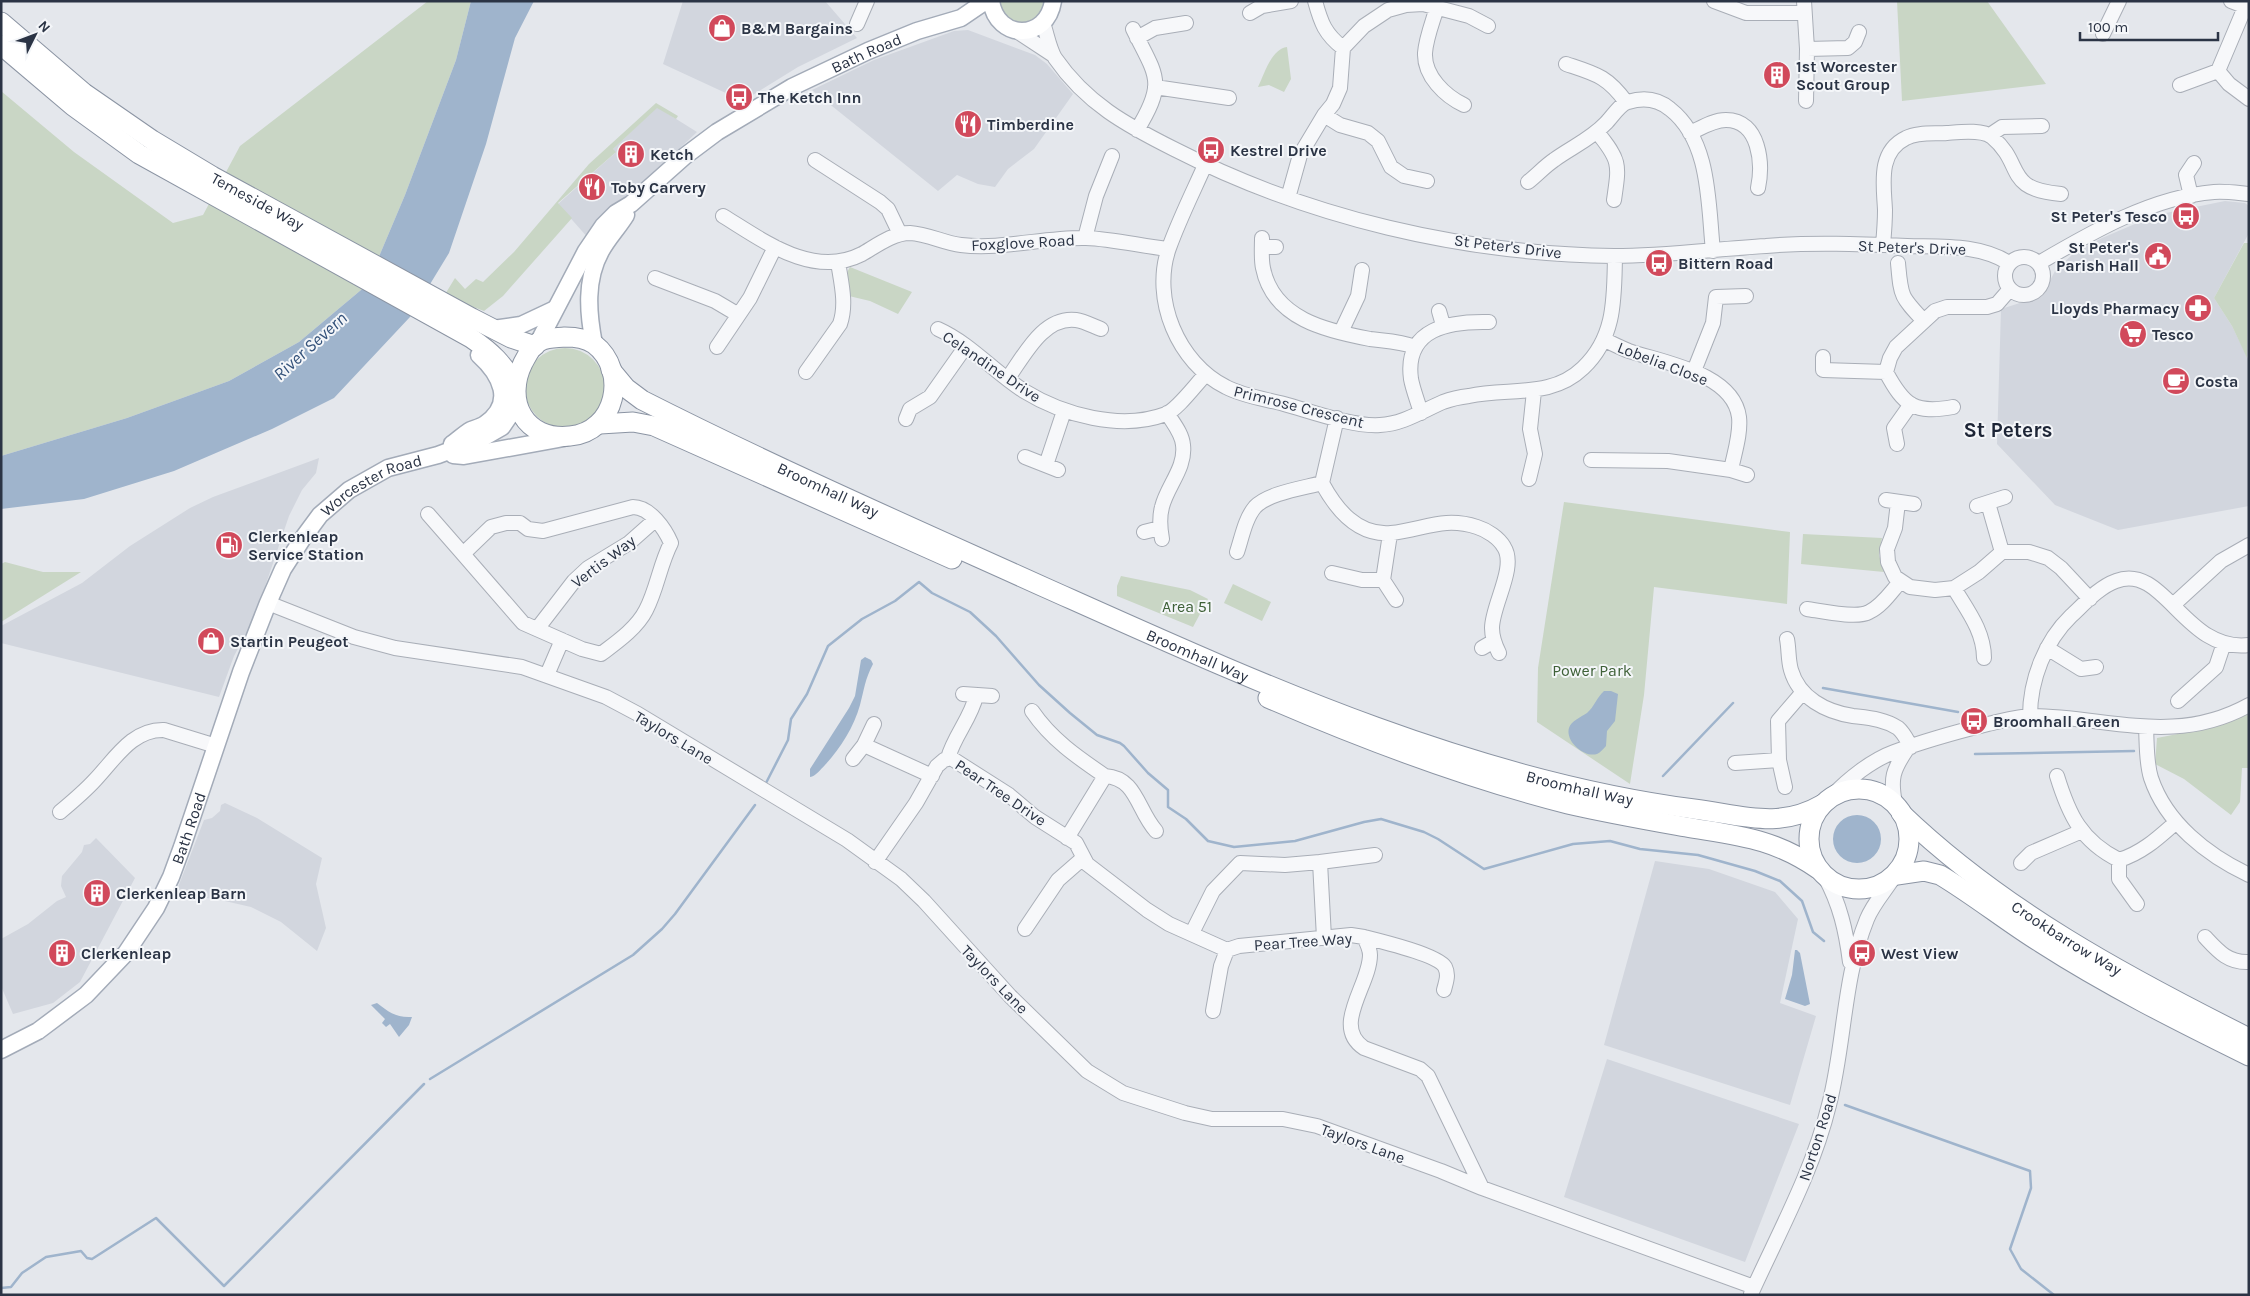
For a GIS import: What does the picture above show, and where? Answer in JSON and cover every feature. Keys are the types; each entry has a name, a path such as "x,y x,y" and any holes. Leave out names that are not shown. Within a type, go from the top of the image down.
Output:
{"highway":[{"name":"Temeside Way","path":"1,22 84,93 152,140 207,184 400,298 449,330 491,352 502,363 516,385"},
{"name":"Temeside Way","path":"1,45 104,130 139,154 207,184 511,338 537,344"},
{"path":"565,337 580,338 594,344 607,360 612,370 614,391 610,409 600,424 582,434 568,437 547,434 535,429 527,420 517,404 516,385 518,373 537,344 565,337"},
{"name":"Broomhall Way","path":"612,370 626,388 642,400 761,457 1092,609 1273,687 1362,722 1474,761 1572,788 1618,797 1758,819 1792,818 1828,800"},
{"name":"Broomhall Way","path":"600,424 633,422 654,426 1302,713 1438,765 1568,804 1755,838 1787,850 1821,873"},
{"path":"1871,789 1888,797 1898,808 1907,828 1909,840 1904,864 1895,876 1884,883 1859,889 1835,884 1821,873 1810,852 1809,841 1813,824 1828,800 1847,790 1871,789"},
{"name":"Crookbarrow Way","path":"1898,808 1957,863 2070,942 2163,995 2249,1038"},
{"name":"Crookbarrow Way","path":"1895,876 1924,871 1940,875 2040,943 2093,975 2144,1004 2249,1056"}],"main road":[{"name":"Bath Road","path":"537,344 586,251 603,226 685,156 717,132 792,88 868,51 917,31 961,18 986,1"},
{"path":"990,1 992,12 998,21"},
{"path":"1018,32 1034,29 1043,23 1050,13 1053,2"},
{"name":"Bath Road","path":"961,18 998,21 1008,29 1018,32"},
{"name":"Bath Road","path":"594,344 589,305 592,275 601,252 631,204"},
{"path":"493,328 521,325 555,309"},
{"path":"438,455 469,431 484,425 494,417 503,395 502,384 491,366 449,330"},
{"name":"Worcester Road","path":"268,603 283,569 303,538 320,515 349,490 388,468 438,455 481,439 502,427 517,404"},
{"name":"Worcester Road","path":"438,455 464,456 568,437"},
{"name":"Bath Road","path":"1,1050 38,1031 86,995 107,974 140,933 156,908 171,877 268,603"}],"street":[{"path":"858,24 867,1"},
{"path":"1250,13 1262,6 1291,1"},
{"path":"1315,1 1320,20 1330,38 1343,48"},
{"path":"1714,1 1746,13 1804,7 1807,49 1806,100"},
{"path":"2103,34 2119,1"},
{"path":"2180,85 2218,71 2247,8 2231,1"},
{"path":"1288,198 1300,155 1324,115 1333,104 1340,88 1343,48 1364,26 1388,10 1415,4 1437,7 1470,16 1488,26"},
{"path":"1437,7 1425,51 1428,68 1442,89 1453,99 1464,105"},
{"name":"St Peter's Drive","path":"1043,23 1053,55"},
{"path":"1137,130 1151,108 1155,87 1152,66 1135,34 1155,28 1186,23"},
{"name":"St Peter's Drive","path":"1018,32 1053,55 1073,81 1097,105 1137,130 1205,165 1288,198 1409,232 1470,243 1543,252 1614,256 1767,246 1883,245 1973,249 1996,255 2009,263"},
{"path":"1807,49 1848,48 1855,42 1859,32"},
{"path":"1566,64 1602,76 1615,86 1626,102"},
{"path":"2218,71 2229,84 2249,99"},
{"path":"1155,87 1228,98"},
{"path":"1528,182 1554,160 1597,132 1626,102 1647,98 1662,103 1677,115 1690,133 1700,155 1705,177 1713,251"},
{"path":"1324,115 1340,125 1368,133 1378,141 1391,167 1404,176 1427,182"},
{"path":"1690,133 1716,121 1732,121 1744,126 1757,144 1761,174 1758,188"},
{"path":"1990,135 2002,127 2042,126"},
{"path":"1597,132 1608,145 1618,162 1618,180 1614,200"},
{"path":"1883,245 1885,212 1883,177 1886,159 1905,138 1922,134 1969,132 1990,135 2004,149 2016,174 2028,186 2042,192 2061,194"},
{"path":"1085,238 1096,196 1112,156"},
{"path":"723,216 746,223 775,247 796,257 813,261 838,262 860,255 900,234 888,209 816,160"},
{"name":"Primrose Crescent","path":"1205,165 1168,249 1164,274 1163,298 1169,319 1179,340 1206,374 1226,387 1337,418 1379,426 1404,420 1445,401 1472,395 1534,391 1563,383 1582,369 1596,354 1605,340 1611,321 1614,300 1614,256"},
{"path":"2185,169 2191,196"},
{"path":"2039,263 2101,228 2146,209 2191,196 2216,192 2249,194"},
{"name":"Foxglove Road","path":"900,234 924,235 959,245 974,246 1085,238 1168,249"},
{"path":"1267,244 1262,268 1271,289 1287,309 1306,322 1371,339 1404,342 1415,347"},
{"path":"717,347 737,314 750,298 775,247"},
{"path":"2023,256 2039,263 2044,277 2039,288 2029,296 2019,294 2010,289 2005,277 2009,263 2023,256"},
{"path":"806,372 840,324 843,297 838,262"},
{"path":"1898,263 1901,292 1904,299 1924,321"},
{"path":"1341,332 1358,296 1362,270"},
{"path":"655,278 708,298 737,314"},
{"path":"1955,407 1920,409 1911,404 1895,388 1886,372 1890,358 1896,346 1935,311 1947,307 1987,307 1997,304 2010,289"},
{"path":"1694,371 1713,323 1716,297 1746,296"},
{"path":"1008,378 1041,333 1057,322 1076,320 1096,327 1095,311"},
{"path":"1421,412 1411,380 1410,365 1415,347 1441,318 1489,322"},
{"name":"Celandine Drive","path":"938,329 955,337 1023,390 1064,411 1122,421 1146,419 1168,413"},
{"name":"Lobelia Close","path":"1605,340 1627,351 1694,371 1720,386 1733,399 1739,417 1737,441 1731,470"},
{"path":"905,409 930,397 966,346"},
{"path":"1824,357 1823,370 1886,372"},
{"path":"1144,532 1161,533 1161,508 1179,468 1183,454 1183,444 1168,413 1206,374"},
{"path":"1529,479 1534,454 1530,429 1534,391"},
{"path":"1897,444 1894,428 1911,404"},
{"path":"1025,457 1052,468 1064,411"},
{"path":"1337,418 1322,483 1333,505 1349,520 1367,530 1390,534 1434,523 1465,523 1486,530 1503,545 1508,558 1505,578 1492,627 1492,647"},
{"path":"1591,460 1668,461 1731,470 1747,475"},
{"path":"1237,552 1248,519 1256,506 1282,494 1322,483"},
{"path":"2002,552 1982,504 2005,497"},
{"path":"1914,504 1892,501 1895,528 1888,544 1887,555 1890,570 1900,582 1918,589 1954,588 1979,572 2002,552 2029,552 2048,558 2061,568 2090,599"},
{"path":"428,514 523,623 582,649 602,654 636,624 645,612 671,543 666,533 646,510 640,507 633,507 543,531 528,529 520,523 506,523 491,527 463,554"},
{"name":"Vertis Way","path":"537,629 574,581 588,568 629,543 655,520"},
{"path":"1390,534 1383,580 1396,600"},
{"path":"2173,606 2221,561 2249,545"},
{"path":"1332,573 1362,580 1383,580"},
{"path":"2030,716 2035,677 2059,629 2090,599 2114,581 2135,578 2145,581 2194,628 2208,637 2224,643 2249,644"},
{"path":"1806,609 1853,615 1868,613 1882,602 1900,582"},
{"path":"1954,588 1980,634 1984,644 1984,658"},
{"name":"Taylors Lane","path":"268,603 354,636 395,648 522,667 606,697 638,714 847,840 901,879 924,901 997,984 1087,1071 1122,1093 1185,1113 1212,1119 1283,1119 1317,1126 1442,1171 1753,1291"},
{"path":"1787,639 1791,670 1803,692 1813,701 1828,710 1851,716 1878,719 1898,729 1909,748"},
{"path":"547,675 562,640"},
{"path":"2177,700 2216,667 2224,643"},
{"path":"2048,648 2081,669 2096,667"},
{"path":"1785,787 1779,760 1778,721 1803,692"},
{"path":"948,758 953,743 973,708 970,695 992,696"},
{"path":"1828,800 1841,787 1878,760 1894,752 1968,729 2030,716 2146,728 2177,726 2206,722 2249,705"},
{"path":"1032,711 1042,726 1060,744 1105,776 1120,779 1132,789 1139,806 1156,831"},
{"path":"853,759 864,745 874,724"},
{"path":"2146,728 2151,777 2160,798 2176,823 2215,856 2249,875"},
{"path":"60,812 94,781 124,748 139,736 156,730 164,730 216,746"},
{"path":"864,745 932,776"},
{"path":"1898,808 1892,788 1893,774 1909,748"},
{"name":"Pear Tree Drive","path":"875,862 916,803 937,766 948,758 953,759 1009,795 1035,817 1076,843 1086,864 1147,910 1169,924 1227,950"},
{"path":"1735,763 1779,760"},
{"path":"1067,838 1105,776"},
{"path":"2057,776 2066,807 2082,831 2101,851 2119,860 2130,857 2147,847 2176,823"},
{"path":"2021,863 2031,853 2082,831"},
{"path":"1192,933 1213,891 1240,863 1285,865 1375,854"},
{"path":"1025,929 1058,880 1082,859"},
{"path":"2119,860 2119,879 2137,904"},
{"path":"1320,862 1324,938"},
{"name":"Norton Road","path":"1821,873 1835,895 1842,915 1847,933 1851,970"},
{"name":"Norton Road","path":"1753,1291 1808,1170 1824,1124 1838,1067 1851,970 1868,917 1895,876"},
{"name":"Pear Tree Way","path":"1227,950 1239,946 1351,935 1364,937 1370,954 1369,966 1350,1022 1351,1034 1356,1043 1364,1048 1420,1069 1428,1076 1482,1188"},
{"path":"1364,937 1400,946 1442,962 1446,969 1447,977 1444,990"},
{"path":"2205,937 2221,954 2233,962 2249,962"},
{"path":"1213,1011 1221,966 1227,950"}],"shaded area":[{"path":"683,1 825,1 857,38 798,67 743,101 663,64"},
{"path":"968,30 1035,55 1047,64 1073,94 1034,149 1008,169 995,187 978,184 957,175 938,191 812,90 874,60 954,31"},
{"path":"657,107 697,132 646,180 589,239 558,204 615,153 613,149"},
{"path":"2225,201 2245,203 2249,206 2249,233 2214,298 2232,326 2249,361 2249,506 2118,530 2055,505 1997,444 2001,309 2042,296 2055,271 2075,252 2102,238 2156,215"},
{"path":"319,458 316,473 302,490 289,516 254,619 234,656 219,697 1,643 1,626 82,583 130,546 190,508 213,497"},
{"path":"225,803 257,818 322,858 316,884 326,928 317,951 281,922 251,907 216,899 175,895 204,820 212,818 220,811 221,805"},
{"path":"96,838 135,878 80,982 53,1003 13,1014 1,986 1,939 28,924 57,901 66,897 61,886 62,876 82,852 84,845 90,844"},
{"path":"1655,861 1709,869 1775,892 1798,919 1780,1003 1816,1016 1790,1105 1604,1045"},
{"path":"1607,1059 1799,1124 1745,1262 1564,1197"}],"green space":[{"path":"428,1 471,1 456,60 405,195 367,285 299,342 229,381 127,418 1,456 1,91 74,152 173,223 203,215 240,146"},
{"path":"998,1 1046,1 1037,20 1021,25 1006,19"},
{"path":"1897,1 1987,1 2046,84 1902,101"},
{"path":"1287,47 1291,79 1284,92 1269,85 1258,87 1272,57 1281,49"},
{"path":"656,103 678,116 676,119 657,108 613,149 616,152 558,203 572,218 503,296 484,311 444,296 455,278 465,289 476,279 483,282 514,252 589,164"},
{"path":"2244,243 2249,243 2247,358 2232,326 2214,298"},
{"path":"850,267 912,292 898,314 870,301 849,296 846,274"},
{"path":"565,348 580,351 593,360 602,373 605,388 602,403 593,416 580,425 565,428 550,425 537,416 528,403 525,388 528,373 537,360 550,351"},
{"name":"Power Park","path":"1564,502 1790,532 1787,604 1654,587 1644,695 1630,784 1537,722 1538,668"},
{"path":"1803,534 1882,538 1879,555 1884,572 1801,564"},
{"path":"5,562 43,572 81,572 1,622 1,564"},
{"name":"Area 51","path":"1121,576 1190,590 1208,599 1193,627 1117,596 1117,586"},
{"path":"1233,584 1271,602 1262,621 1224,603"},
{"path":"2249,714 2249,768 2242,768 2240,802 2231,815 2184,779 2155,764 2157,738 2213,727"}],"water":[{"name":"River Severn","path":"471,1 534,1 515,38 486,144 449,253 410,317 334,398 272,429 174,471 84,499 1,509 1,456 127,418 229,381 299,342 367,285 405,195 456,60"},
{"path":"865,657 871,660 873,664 866,680 854,721 831,759 810,777 810,769 855,696 861,660"},
{"path":"1604,691 1618,694 1615,721 1607,731 1606,746 1597,754 1592,755 1581,751 1573,743 1570,738 1569,728 1574,721 1589,711"},
{"path":"1852,815 1862,815 1871,819 1877,825 1880,830 1880,848 1871,859 1862,863 1852,863 1843,859 1837,853 1833,844 1833,834 1837,825 1843,819"},
{"path":"1795,950 1800,953 1810,1004 1805,1006 1785,999 1792,975"},
{"path":"377,1003 389,1012 412,1017 409,1025 399,1037 390,1024 386,1027 382,1023 385,1019 371,1005"}],"waterway":[{"path":"766,783 788,740 791,719 807,694 828,646 862,619 895,601 919,582 932,593 970,612 996,636 1039,685 1070,713 1097,735 1124,746 1148,773 1168,790 1168,807 1186,819 1208,841 1234,847 1295,841 1381,819 1424,832 1484,869 1573,844 1610,841 1640,849 1698,855 1755,871 1780,881 1802,901 1813,932 1824,941"},
{"path":"1823,688 1958,712"},
{"path":"1663,776 1733,703"},
{"path":"1975,754 2134,751"},
{"path":"430,1079 633,955 662,929 675,914 755,805"},
{"path":"1,1288 11,1287 22,1273 46,1257 81,1251 87,1258 92,1259 156,1218 224,1286 424,1084"},
{"path":"1845,1105 2030,1171 2031,1188 2010,1249 2021,1269 2054,1295"}],"place":[{"name":"B&M Bargains","path":"722,28"},
{"name":"1st Worcester Scout Group","path":"1777,75"},
{"name":"The Ketch Inn","path":"739,97"},
{"name":"Timberdine","path":"968,124"},
{"name":"Kestrel Drive","path":"1211,150"},
{"name":"Ketch","path":"631,154"},
{"name":"Toby Carvery","path":"592,187"},
{"name":"St Peter's Tesco","path":"2186,216"},
{"name":"St Peter's Parish Hall","path":"2158,256"},
{"name":"Bittern Road","path":"1659,263"},
{"name":"Lloyds Pharmacy","path":"2198,308"},
{"name":"Tesco","path":"2133,334"},
{"name":"Costa","path":"2176,381"},
{"name":"Clerkenleap Service Station","path":"229,545"},
{"name":"Startin Peugeot","path":"211,641"},
{"name":"Broomhall Green","path":"1974,721"},
{"name":"Clerkenleap Barn","path":"97,893"},
{"name":"Clerkenleap","path":"62,953"},
{"name":"West View","path":"1862,953"}],"district":[{"name":"St Peters","path":"2008,430"}]}
